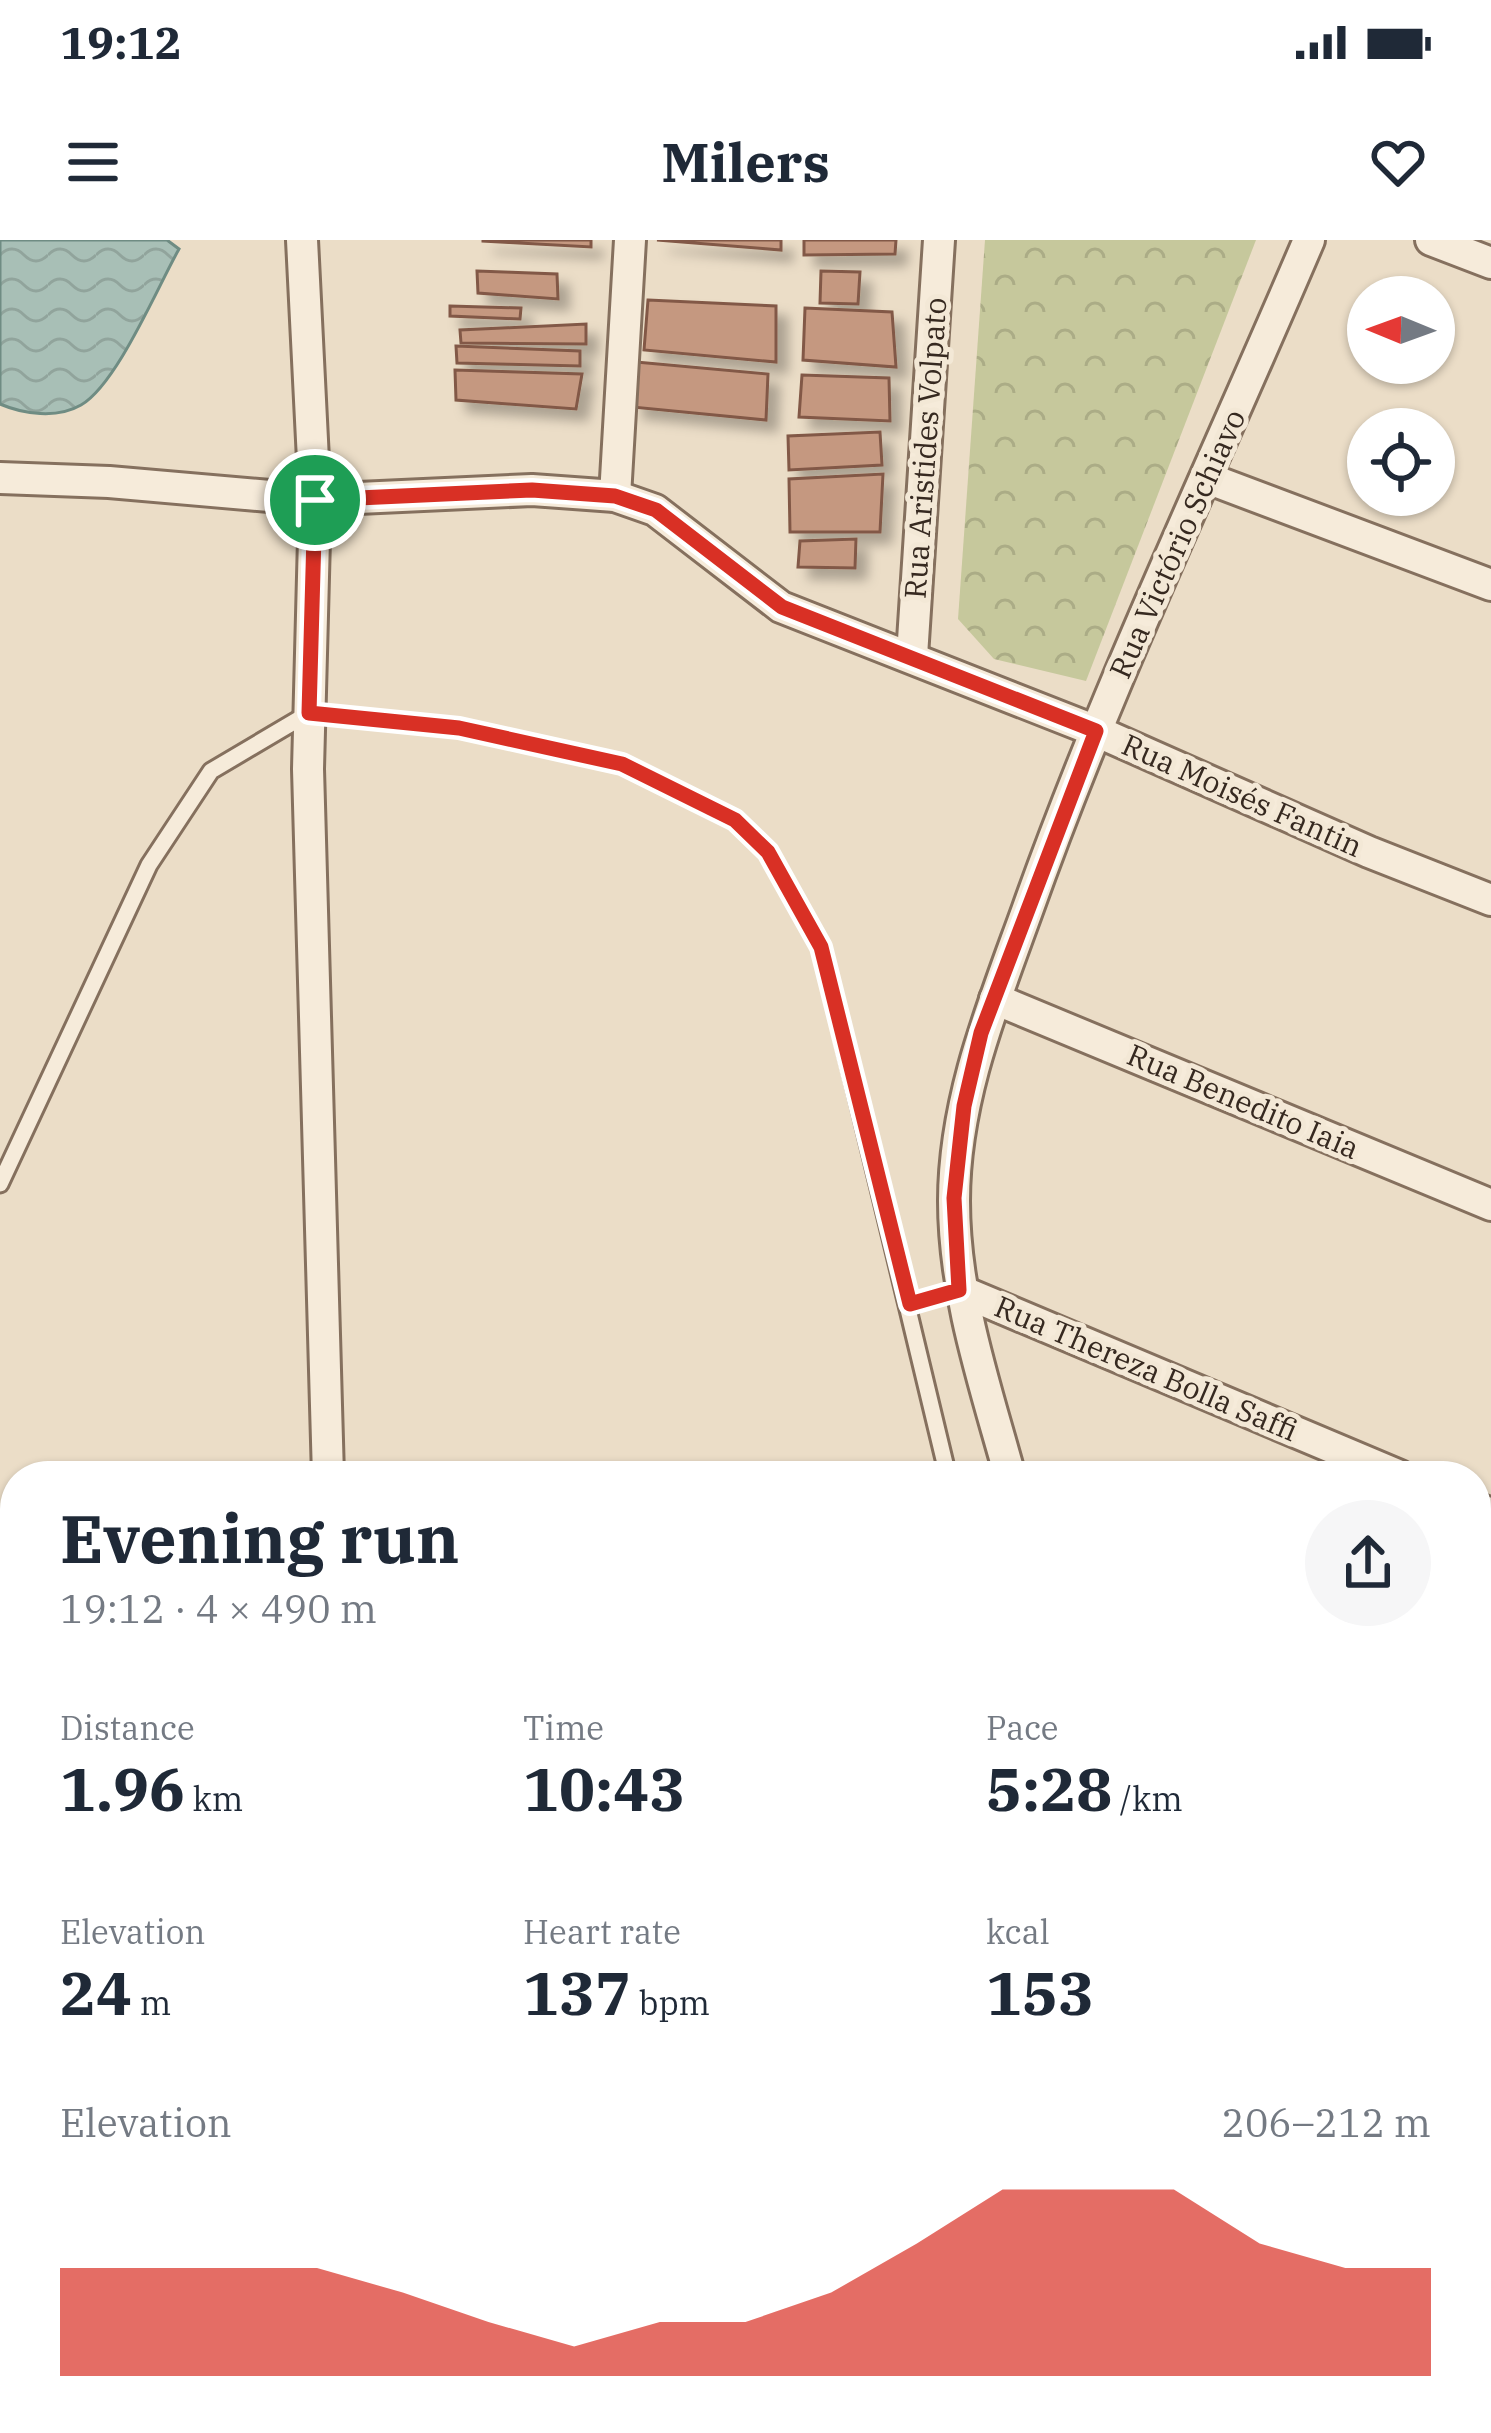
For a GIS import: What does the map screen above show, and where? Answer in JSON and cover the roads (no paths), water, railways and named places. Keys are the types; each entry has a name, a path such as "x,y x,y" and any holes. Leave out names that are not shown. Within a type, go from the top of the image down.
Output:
{"street":[{"path":"302,240 315,500 309,713 328,1461"},
{"path":"615,496 630,240"},
{"name":"Rua Aristides Volpato","path":"912,656 939,240"},
{"name":"Rua Victório Schiavo","path":"1006,1461 959,1290 954,1198 964,1106 981,1033 1096,731 1309,240"},
{"path":"1431,240 1491,263"},
{"name":"Rua Moisés Fantin","path":"0,478 109,482 315,500 532,490 615,496 656,510 782,607 1096,731 1369,852 1491,900"},
{"path":"1208,478 1491,585"},
{"name":"Rua Benedito Iaia","path":"995,999 1491,1205"},
{"name":"Rua Thereza Bolla Saffi","path":"959,1290 1364,1461"}],"lane":[{"path":"0,1184 149,865 211,771 309,713 459,728 622,764 735,820 768,852 821,947 910,1304 944,1461"},
{"path":"910,1304 959,1290"}],"water":[{"path":"0,240 167,240 179,249 108,377 81,405 40,414 0,404"}]}
